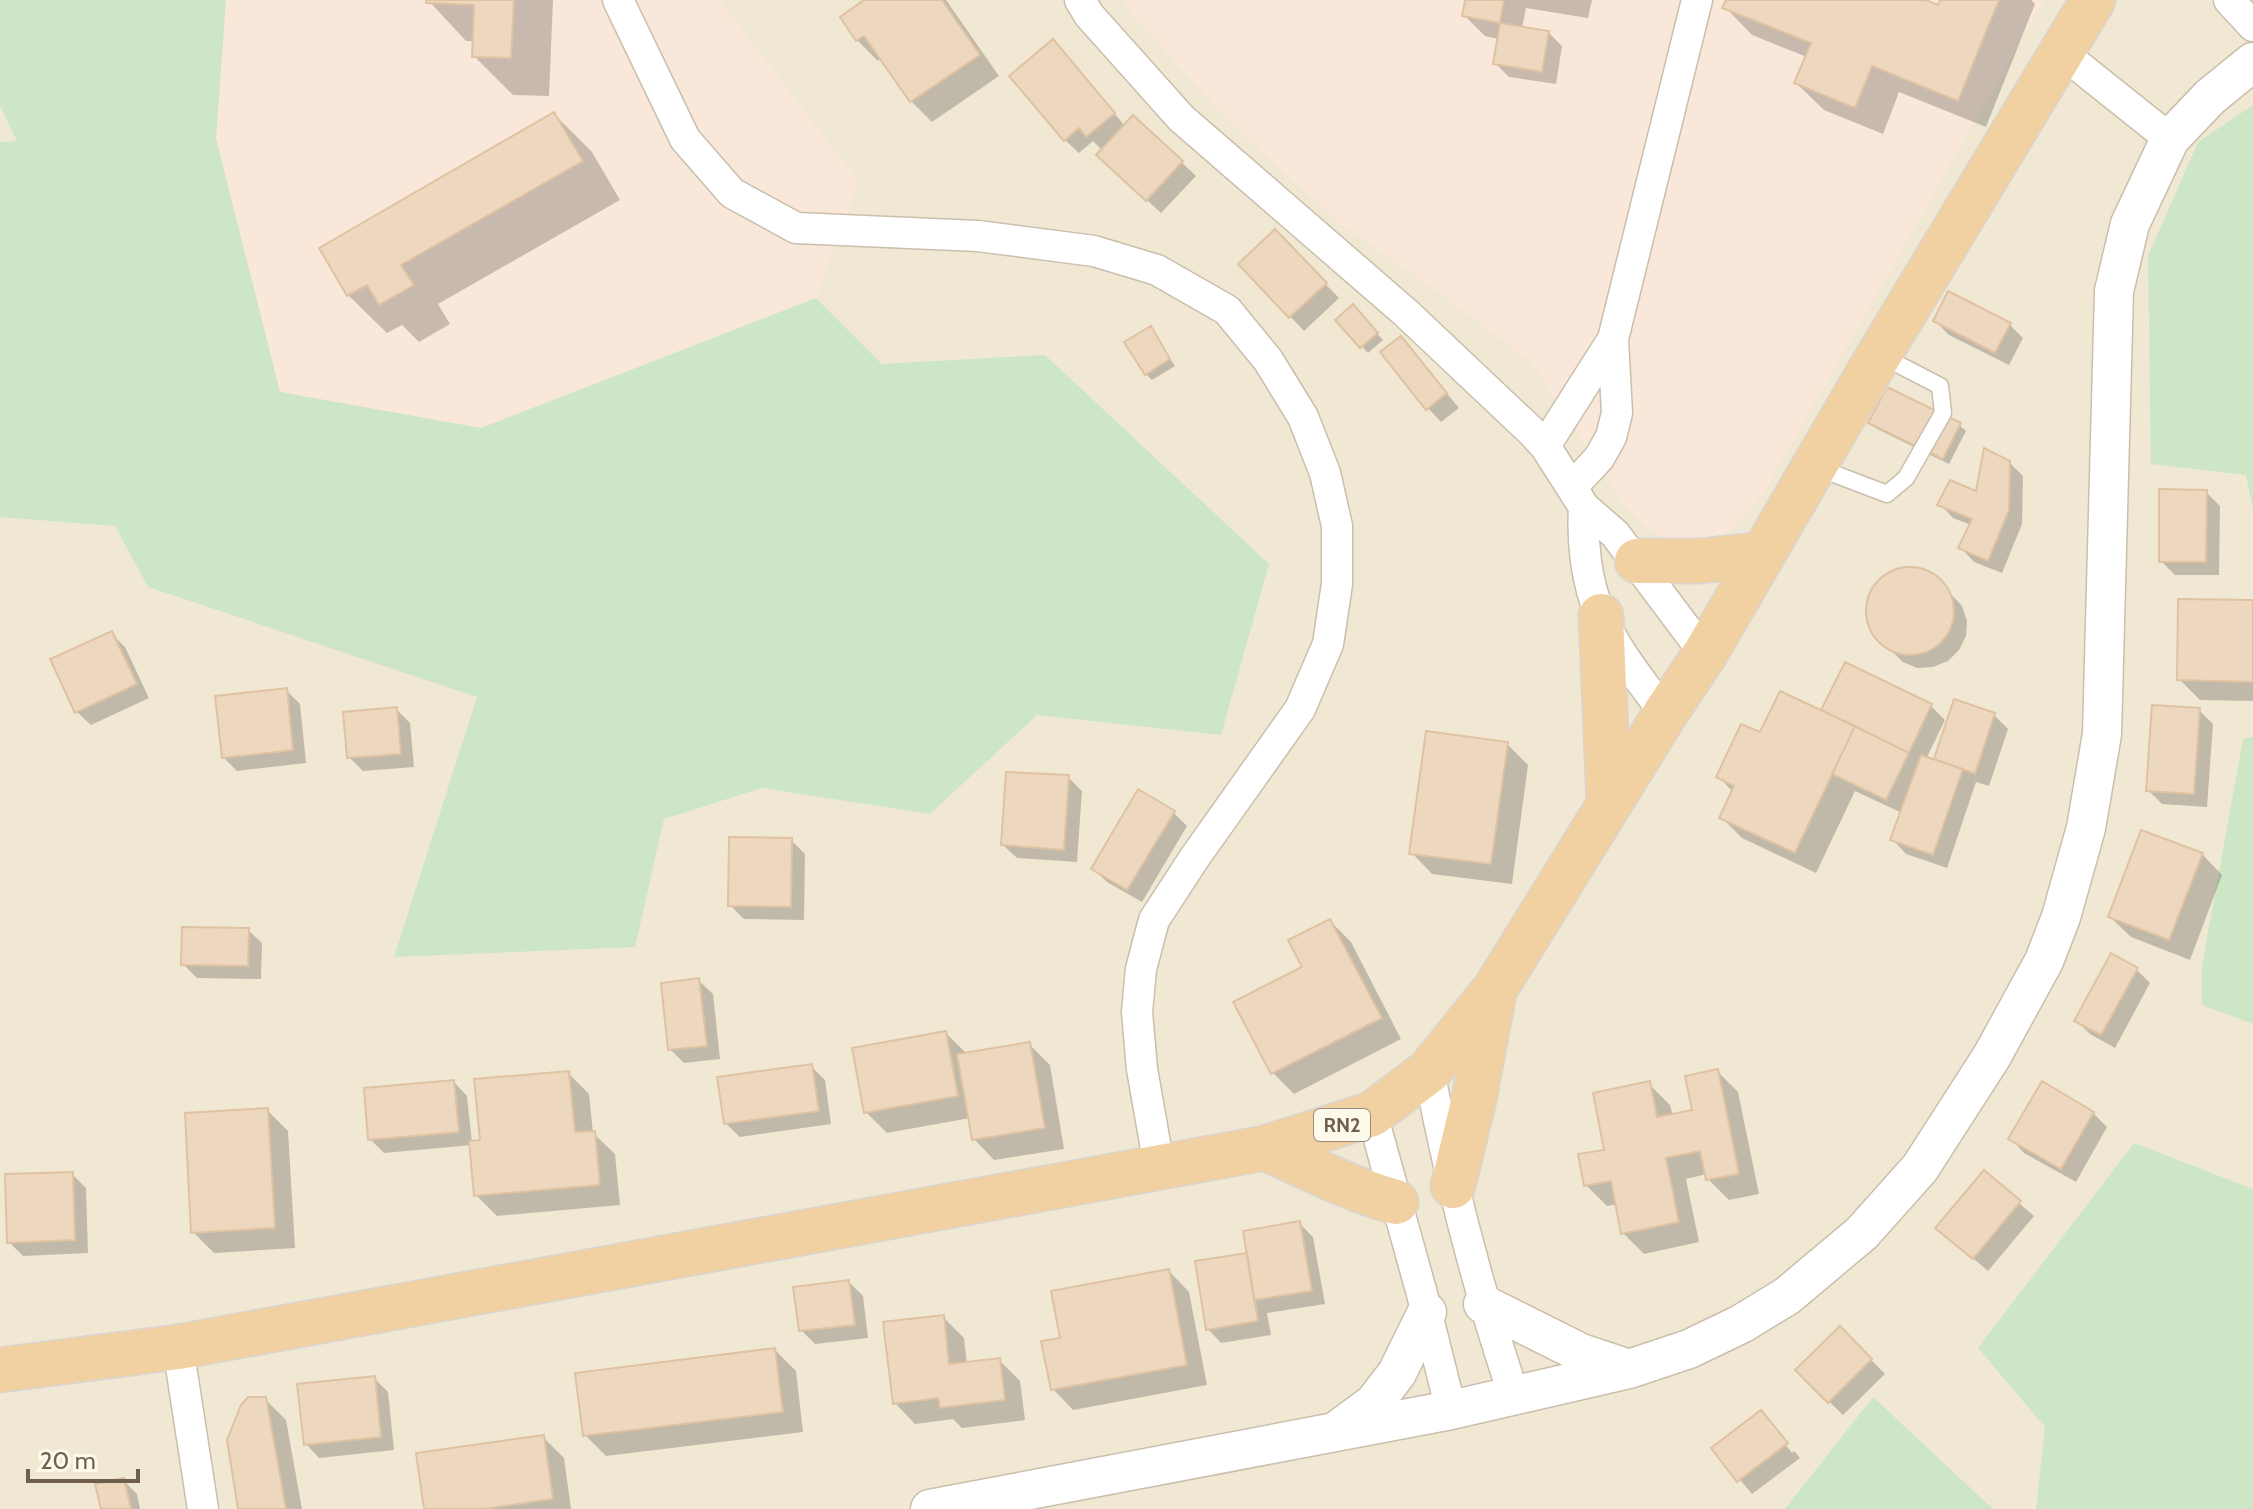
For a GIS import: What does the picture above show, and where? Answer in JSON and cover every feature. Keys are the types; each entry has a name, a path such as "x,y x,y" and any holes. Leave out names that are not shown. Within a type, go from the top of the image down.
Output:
{"highway":[{"name":"RN2","path":"0,1370 178,1347 1265,1148 1372,1114 1429,1071 1495,989 1705,654 1879,355 2093,0"},
{"path":"1637,561 1700,561 1763,554"},
{"path":"1601,616 1609,803"},
{"path":"1453,1186 1495,989"},
{"path":"1265,1148 1367,1194 1396,1202"}],"street":[{"path":"618,0 685,139 732,193 796,228 978,236 1094,251 1157,270 1227,310 1268,360 1303,417 1325,473 1337,526 1337,584 1328,644 1300,709 1154,920 1141,969 1137,1012 1142,1069 1159,1166"},
{"path":"1080,0 1089,15 1181,118 1406,313 1518,417 1545,446 1578,497 1637,561 1705,654"},
{"path":"1665,714 1627,662 1601,616 1585,553 1578,497 1611,437 1617,413 1613,339 1697,0"},
{"path":"2229,0 2253,26"},
{"path":"2061,52 2170,139"},
{"path":"930,1509 1451,1410 1629,1369 1689,1349 1741,1324 1787,1296 1862,1233 1920,1168 1992,1056 2044,961 2061,917 2086,828 2102,734 2114,291 2130,224 2170,139 2210,97 2253,62"},
{"path":"1545,446 1613,339"},
{"path":"1429,1071 1453,1186 1483,1304 1514,1396"},
{"path":"1372,1114 1451,1410"},
{"path":"1483,1304 1581,1353 1629,1369"},
{"path":"1334,1432 1374,1403 1408,1354 1427,1312"},
{"path":"178,1347 203,1509"}],"lane":[{"path":"1814,466 1887,494 1906,478 1943,413 1940,386 1879,355"}],"shaded area":[{"path":"0,0 2253,0 2253,1509 0,1509"},
{"path":"226,0 719,0 858,181 816,298 481,428 280,392 216,138"},
{"path":"1123,0 2044,0 1760,498 1732,528 1708,542 1671,543 1649,529 1625,507 1532,363 1436,290 1337,221 1231,123 1132,14"}],"green space":[{"path":"0,0 226,0 216,138 280,392 481,428 816,298 882,364 1045,355 1269,564 1221,735 1037,715 930,814 762,788 664,819 635,947 394,957 477,697 148,587 115,526 0,517 0,142 17,141 0,106"},
{"path":"2253,105 2253,510 2246,475 2151,464 2148,256 2198,142"},
{"path":"2253,737 2253,1024 2202,1005 2202,966 2243,739"},
{"path":"2134,1143 2253,1189 2253,1509 2036,1509 2045,1427 1978,1348"},
{"path":"1873,1397 1993,1509 1785,1509"}],"building":[{"path":"426,0 514,0 511,58 472,57 474,5 426,3"},
{"path":"864,0 942,0 980,55 910,102 864,36 856,41 840,17"},
{"path":"1465,0 1504,0 1500,23 1462,16"},
{"path":"1726,0 1926,0 1938,5 1940,0 1999,0 1958,101 1872,66 1855,108 1794,83 1811,43 1722,8"},
{"path":"1500,23 1549,31 1542,72 1493,64"},
{"path":"1053,39 1115,113 1086,137 1079,128 1064,141 1009,76"},
{"path":"554,112 583,161 401,265 414,285 379,305 367,285 347,296 319,248"},
{"path":"1133,115 1183,161 1146,201 1096,155"},
{"path":"1275,229 1327,283 1289,318 1238,264"},
{"path":"1948,291 2011,323 1995,353 1933,321"},
{"path":"1353,304 1378,333 1360,348 1335,320"},
{"path":"1151,326 1170,359 1145,375 1124,342"},
{"path":"1401,336 1447,393 1426,410 1380,352"},
{"path":"1887,387 1961,423 1943,459 1868,423"},
{"path":"1984,448 2010,461 2009,510 1988,561 1958,548 1972,519 1937,505 1950,480 1976,491"},
{"path":"2159,489 2207,490 2206,562 2159,562"},
{"path":"1910,567 1927,571 1941,580 1950,594 1954,611 1950,628 1941,642 1927,651 1910,655 1893,651 1879,642 1870,628 1866,611 1870,594 1879,580 1893,571"},
{"path":"2178,599 2253,600 2253,682 2177,680"},
{"path":"112,631 137,684 75,713 50,659"},
{"path":"1845,662 1932,704 1909,753 1821,710"},
{"path":"287,688 293,750 222,758 215,696"},
{"path":"1780,691 1855,726 1795,853 1719,818 1734,786 1716,777 1741,724 1760,732"},
{"path":"1954,699 1995,713 1975,774 1934,759"},
{"path":"2152,705 2200,708 2194,794 2146,791"},
{"path":"397,707 401,754 347,758 343,712"},
{"path":"1855,726 1909,753 1886,800 1832,774"},
{"path":"1426,731 1508,742 1491,864 1409,854"},
{"path":"1921,755 1963,769 1933,855 1890,840"},
{"path":"1006,772 1069,775 1064,850 1001,845"},
{"path":"1138,789 1175,811 1127,890 1091,869"},
{"path":"2141,830 2203,853 2169,940 2108,917"},
{"path":"729,837 792,838 791,907 728,906"},
{"path":"1330,919 1382,1018 1271,1074 1233,1002 1302,967 1288,940"},
{"path":"182,927 249,928 248,966 181,965"},
{"path":"2111,953 2138,968 2101,1035 2074,1021"},
{"path":"699,978 707,1046 668,1050 661,983"},
{"path":"946,1031 958,1096 864,1113 852,1048"},
{"path":"1030,1042 1045,1128 972,1140 957,1054"},
{"path":"812,1064 819,1111 724,1124 717,1077"},
{"path":"1718,1069 1739,1174 1706,1180 1700,1151 1666,1158 1679,1222 1621,1234 1611,1181 1584,1186 1578,1154 1604,1150 1593,1093 1650,1081 1657,1117 1692,1110 1685,1076"},
{"path":"569,1071 575,1132 595,1131 600,1185 474,1196 469,1141 480,1140 474,1079"},
{"path":"454,1080 459,1132 368,1140 364,1088"},
{"path":"2042,1081 2094,1112 2061,1169 2008,1139"},
{"path":"268,1108 275,1228 191,1233 185,1113"},
{"path":"1984,1170 2021,1201 1973,1259 1935,1228"},
{"path":"73,1172 75,1240 7,1243 5,1174"},
{"path":"1300,1221 1312,1291 1254,1300 1243,1231"},
{"path":"1247,1253 1258,1321 1206,1330 1195,1261"},
{"path":"1169,1269 1187,1365 1051,1390 1041,1341 1060,1338 1051,1291"},
{"path":"849,1280 855,1325 799,1331 793,1287"},
{"path":"944,1315 949,1364 1000,1358 1005,1400 940,1408 938,1398 893,1404 883,1322"},
{"path":"1840,1326 1872,1359 1828,1403 1795,1370"},
{"path":"775,1348 783,1412 583,1436 575,1373"},
{"path":"375,1376 381,1437 304,1445 297,1384"},
{"path":"248,1397 266,1397 286,1509 238,1509 227,1440 241,1405"},
{"path":"1761,1410 1788,1443 1737,1482 1711,1448"},
{"path":"544,1435 553,1499 483,1509 424,1509 416,1453"},
{"path":"124,1478 131,1509 101,1509 95,1484"}]}
